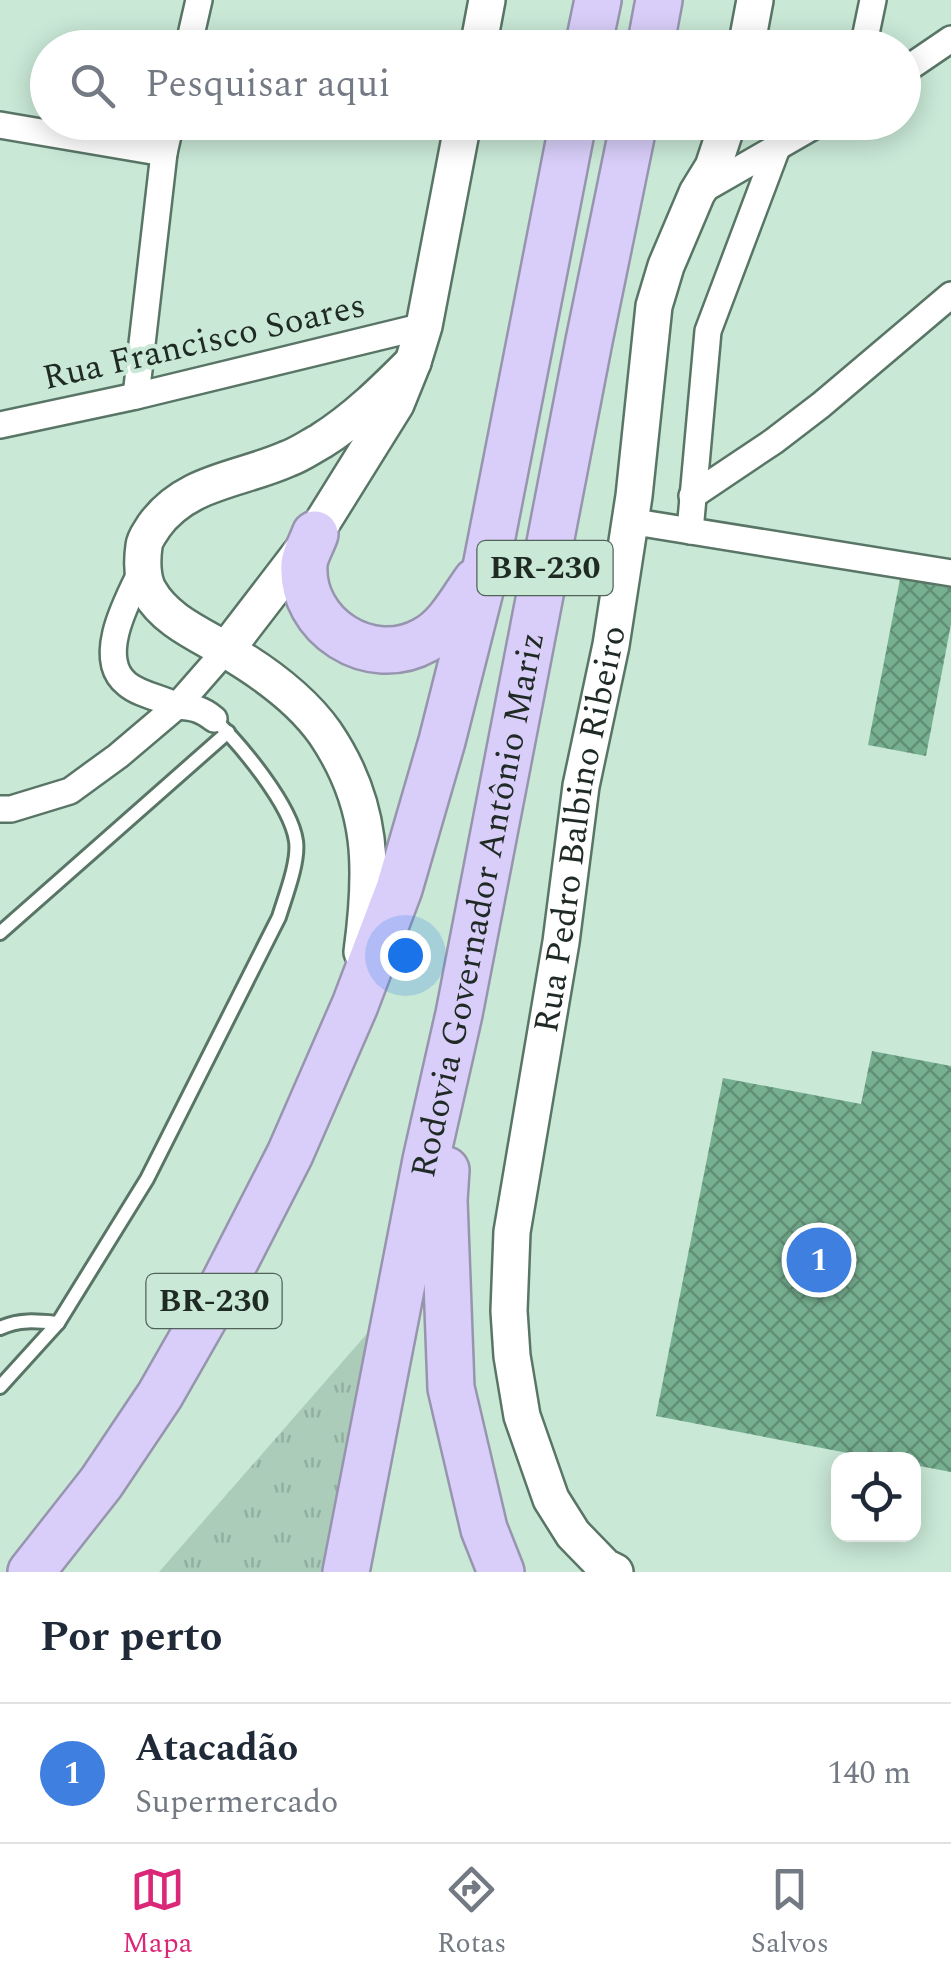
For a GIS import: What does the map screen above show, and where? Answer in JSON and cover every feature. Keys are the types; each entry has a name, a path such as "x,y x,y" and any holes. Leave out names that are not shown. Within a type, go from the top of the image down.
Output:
{"highway":[{"path":"592,30 598,0"},
{"path":"653,30 659,0"},
{"name":"Rodovia Governador Antônio Mariz","path":"31,1572 101,1482 160,1395 224,1283 290,1154 355,1005 399,889 486,567 569,140"},
{"name":"Rodovia Governador Antônio Mariz","path":"346,1572 630,140"},
{"path":"315,534 304,562 308,590 318,613 337,633 357,646 376,651 401,649 426,640 447,622 486,567"},
{"path":"459,1014 444,1200 451,1388 484,1530 501,1572"}],"street":[{"path":"192,30 199,0"},
{"path":"481,30 487,0"},
{"path":"749,30 755,0"},
{"path":"867,30 873,0"},
{"path":"921,60 951,39"},
{"path":"0,125 30,130"},
{"path":"88,140 164,153"},
{"path":"136,396 167,140"},
{"path":"0,809 70,791 177,706 226,650 315,534 396,404 413,362 424,326 460,140"},
{"name":"Rua Pedro Balbino Ribeiro","path":"615,1572 605,1567 573,1534 552,1499 522,1416 509,1311 512,1232 561,942 581,786 610,645 654,306 666,266 697,193 714,167 722,140"},
{"path":"697,193 791,140"},
{"path":"690,531 708,331 777,148"},
{"path":"692,496 821,405 951,294"},
{"name":"Rua Francisco Soares","path":"0,426 424,326"},
{"path":"355,1005 369,902 369,848 359,800 343,763 324,731 295,700 226,650 180,624 160,606 147,589 144,541 164,512 187,494 288,459 320,442 363,412 413,362"},
{"path":"629,521 951,573"},
{"path":"143,568 116,631 113,665 126,683 177,706 194,707 221,726"}],"lane":[{"path":"0,933 221,726 286,808 297,844 279,917 148,1180 58,1324 0,1387"},
{"path":"0,1328 34,1320 58,1324"}],"green space":[{"path":"385,1313 331,1572 159,1572"}],"building":[{"path":"900,579 951,588 951,624 926,756 868,745"},
{"path":"872,1051 951,1066 951,1472 921,1466 921,1452 843,1452 656,1416 723,1078 861,1104"}],"place":[{"name":"Atacadão","path":"819,1260"}]}
